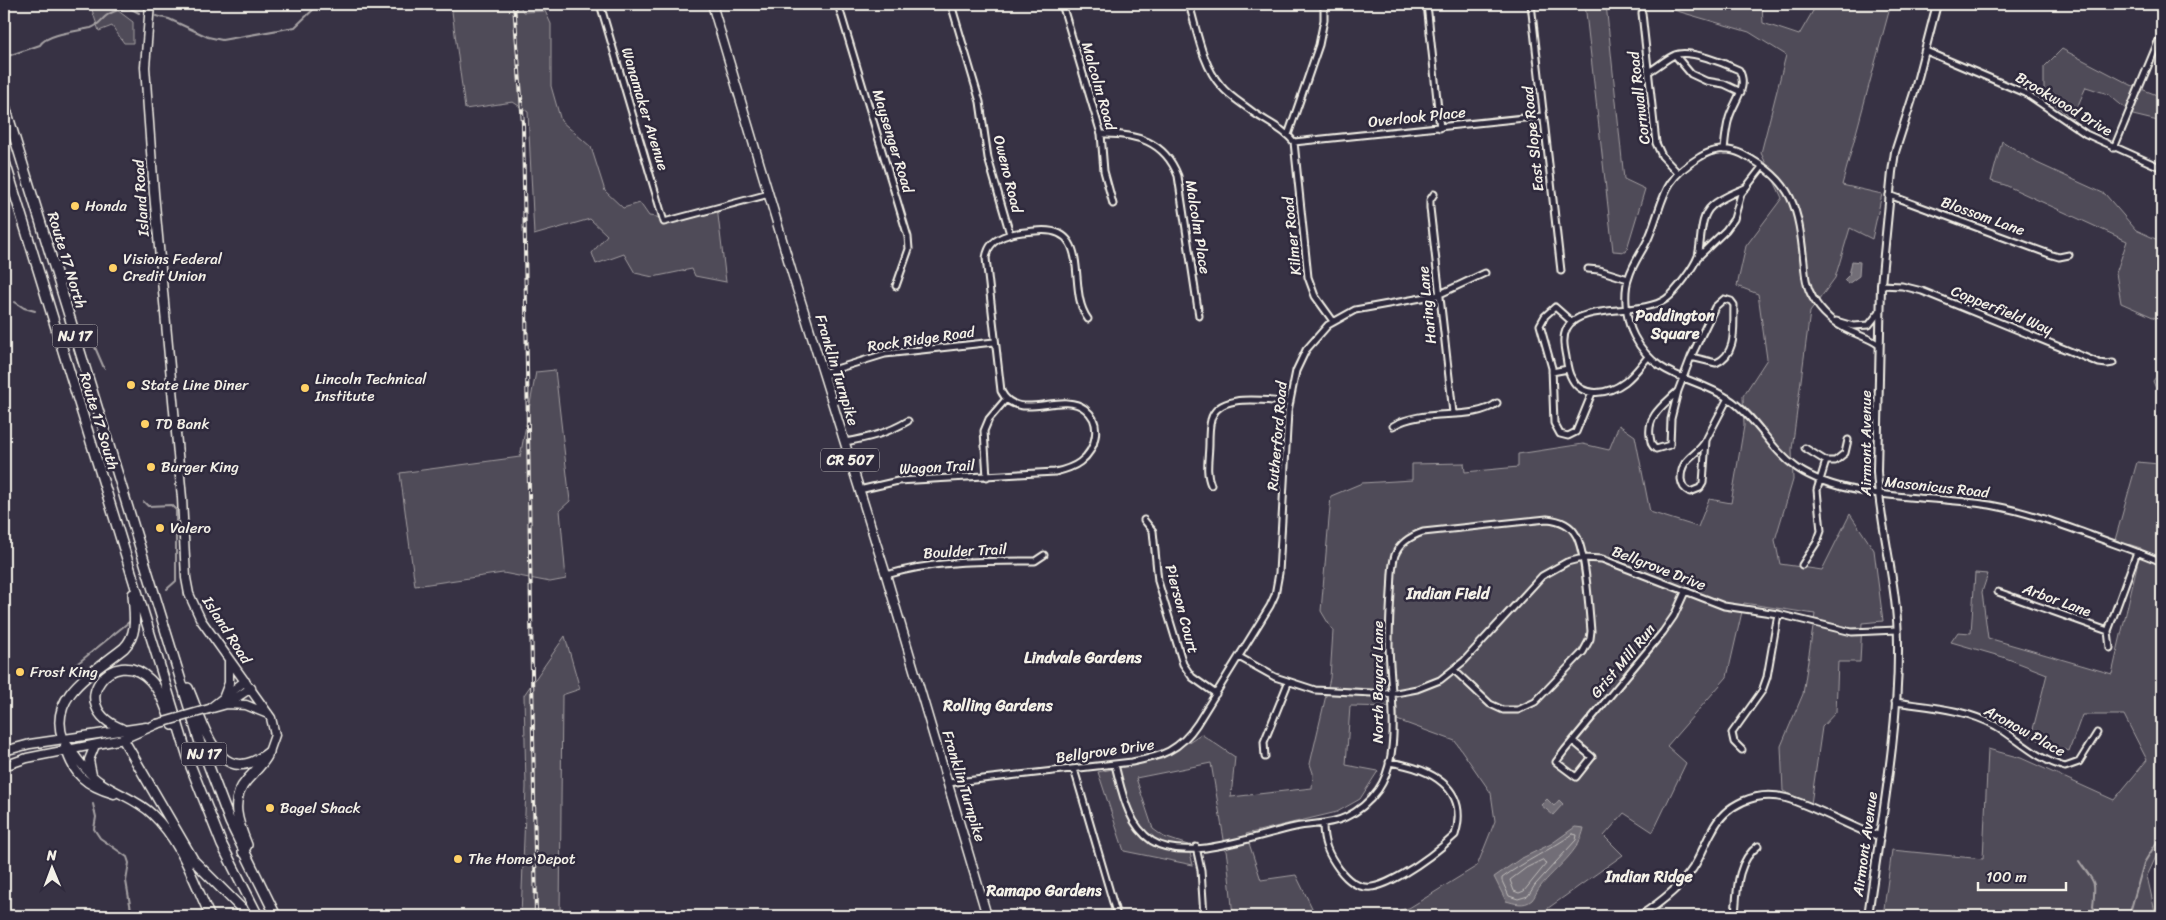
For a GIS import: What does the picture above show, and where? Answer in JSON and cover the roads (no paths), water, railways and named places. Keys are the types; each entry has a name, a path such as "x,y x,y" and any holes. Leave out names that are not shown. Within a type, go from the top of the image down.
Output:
{"highway":[{"name":"Route 17 North","path":"4,103 172,653"},
{"name":"Route 17 South","path":"4,159 131,576"},
{"path":"63,739 61,715 68,695 124,648 133,635 135,619 131,576"},
{"name":"NJ 17","path":"131,576 184,746 214,826 258,916"},
{"path":"172,653 193,699 205,733 221,755 233,763 246,764 257,761 269,752"},
{"name":"NJ 17","path":"172,653 207,764 243,852 276,916"},
{"path":"122,729 109,724 100,715 96,708 94,695 99,682 108,673 120,668 130,668 144,675 155,685 184,746"},
{"path":"124,739 194,861 249,916"},
{"path":"243,852 247,845 236,817 238,796 245,782 264,762 269,752"}],"main road":[{"name":"Island Road","path":"150,4 146,67 154,193 182,498 186,578 189,594 198,614 269,715 275,731 269,752"},
{"name":"Franklin Turnpike","path":"712,4 886,575 987,916"},
{"path":"225,701 229,683 228,659"},
{"path":"225,701 245,681"},
{"path":"4,766 21,759 124,739 154,725 209,709 251,688"},
{"path":"225,701 251,706 269,715"},
{"path":"4,751 22,746 154,725"},
{"path":"63,739 69,750 93,776 150,812 167,832 187,866 210,916"},
{"path":"93,776 89,760 95,745"},
{"path":"69,750 70,763 86,782 106,792 129,799"}],"street":[{"name":"Wanamaker Avenue","path":"600,4 664,222 769,194"},
{"name":"Maysenger Road","path":"838,4 908,237 909,249 896,286"},
{"name":"Oweno Road","path":"951,4 980,102 988,158 1010,234 993,242 989,247 986,258 1000,386 1006,400"},
{"name":"Malcolm Road","path":"1062,4 1102,134 1104,170 1113,204"},
{"path":"1189,4 1207,62 1215,79 1226,92 1288,135 1294,142"},
{"path":"1288,135 1319,45 1324,20 1324,4"},
{"path":"1427,4 1440,128"},
{"name":"East Slope Road","path":"1531,4 1542,116 1561,271"},
{"name":"Airmont Avenue","path":"1868,916 1880,836 1898,666 1897,630 1878,493 1880,285 1895,152 1926,51 1937,4"},
{"name":"Cornwall Road","path":"1642,13 1656,143 1662,156 1677,172"},
{"path":"2114,148 2158,42"},
{"name":"Brookwood Drive","path":"1926,51 2027,94 2073,127 2114,148 2162,168"},
{"path":"1648,72 1675,55 1687,53 1739,70 1743,76 1741,92 1729,117 1724,150 1740,153 1782,183 1795,208 1809,291 1820,308 1843,328 1879,345"},
{"path":"1675,55 1691,74 1706,81 1724,84 1741,92"},
{"name":"Overlook Place","path":"1294,142 1542,116"},
{"name":"Malcolm Place","path":"1102,134 1125,134 1150,141 1165,153 1175,168 1178,176 1199,316"},
{"name":"Kilmer Road","path":"1294,142 1308,277 1315,296 1333,321"},
{"name":"Masonicus Road","path":"1724,150 1705,153 1677,172 1661,199 1650,235 1628,279 1627,309 1633,335 1648,357 1660,368 1728,398 1754,421 1786,460 1797,469 1819,481 1878,493 1975,503 2020,511 2162,562"},
{"path":"1648,357 1625,382 1610,390 1592,393 1577,386 1570,377 1564,342 1565,333 1572,322 1594,314 1649,307 1674,292 1697,258 1726,230 1734,219 1737,205 1745,188 1762,167"},
{"path":"1697,258 1705,216 1708,210 1719,201 1745,188"},
{"name":"Haring Lane","path":"1434,194 1430,200 1430,208 1438,295 1453,414"},
{"name":"Blossom Lane","path":"1889,195 2052,255 2069,255"},
{"path":"1010,234 1047,230 1066,237 1074,254 1079,301 1088,319"},
{"path":"1588,269 1599,270 1628,279"},
{"name":"Rutherford Road","path":"1238,657 1270,606 1278,582 1290,402 1300,360 1312,342 1333,321 1364,307 1438,295 1485,273"},
{"name":"Copperfield Way","path":"1880,285 1902,286 1922,291 2099,363 2112,363"},
{"path":"1678,391 1651,420 1649,428 1652,445 1656,449 1670,445 1671,420 1678,391 1691,357 1718,303 1724,299 1731,301 1734,305 1732,346 1729,355 1716,363 1691,357"},
{"path":"1572,322 1555,307 1542,321 1540,330 1552,372 1554,423 1560,434 1568,436 1576,432 1592,393"},
{"path":"1833,320 1853,326 1869,325 1880,310"},
{"name":"Rock Ridge Road","path":"823,373 885,354 994,342"},
{"path":"1552,372 1568,369"},
{"path":"1706,440 1703,483 1700,488 1690,492 1682,484 1682,466 1690,456 1702,447 1728,398"},
{"name":"Wagon Trail","path":"860,490 898,481 987,477 1064,470 1080,462 1094,444 1095,423 1089,412 1079,405 1066,403 1038,406 1017,405 1006,400 990,419 984,431 987,477"},
{"path":"1212,485 1208,475 1210,426 1213,414 1217,408 1233,401 1290,402"},
{"path":"1393,426 1401,421 1417,416 1486,410 1497,403"},
{"path":"845,442 871,437 894,429 908,421"},
{"path":"1805,448 1826,461 1835,461 1845,454 1848,440"},
{"path":"1802,565 1817,542 1820,531 1817,500 1819,481 1826,461"},
{"name":"North Bayard Lane","path":"1115,765 1128,813 1145,835 1170,848 1196,848 1240,842 1296,826 1324,824 1346,817 1364,806 1378,789 1390,762 1392,712 1389,637 1393,564 1398,550 1409,538 1423,532 1554,519 1572,530 1580,545 1583,558 1590,624 1590,639 1583,652 1535,702 1518,710 1497,708 1454,670"},
{"name":"Pierson Court","path":"1144,520 1153,531 1158,581 1183,664 1192,677 1216,694"},
{"path":"2110,648 2108,631 2137,552"},
{"name":"Boulder Trail","path":"886,575 919,566 968,562 1028,561 1035,560 1044,555"},
{"name":"Bellgrove Drive","path":"948,783 1115,765 1154,758 1168,753 1192,732 1238,657 1288,683 1315,690 1391,694 1428,686 1454,670 1542,576 1557,566 1583,558 1609,561 1684,592 1724,606 1778,614 1852,632 1897,630"},
{"name":"Grist Mill Run","path":"1573,741 1592,757 1576,777 1556,762 1573,741 1663,632 1674,616 1684,592"},
{"name":"Arbor Lane","path":"1998,592 2108,631"},
{"path":"1742,750 1734,742 1732,733 1762,691 1767,677 1778,614"},
{"path":"1265,757 1264,742 1288,683"},
{"name":"Aronow Place","path":"1894,702 1965,714 1979,719 1997,727 2046,760 2065,767 2079,762 2096,734"},
{"path":"1324,824 1324,845 1330,857 1345,877 1356,885 1371,888 1384,885 1409,871 1440,849 1455,835 1458,812 1450,789 1426,772 1403,764 1390,762"},
{"path":"1074,769 1117,916"},
{"path":"1644,915 1667,897 1686,878 1702,853 1711,831 1723,815 1747,799 1766,796 1785,798 1880,836"},
{"path":"1734,916 1737,888 1744,861 1758,846"},
{"path":"1196,848 1201,870 1204,916"}],"water":[{"path":"1852,261 1860,262 1859,276 1848,284 1844,280 1849,275"},
{"path":"1547,799 1554,806 1559,800 1563,804 1553,815 1541,805"},
{"path":"1575,827 1584,828 1577,845 1539,888 1532,900 1522,904 1506,901 1494,877 1520,859 1551,844"}],"waterway":[{"path":"156,16 169,19 208,37 222,40 295,27 319,4"},
{"path":"5,57 40,45 49,38 91,28 108,14 120,9 128,7 139,13"},
{"path":"15,302 24,308 35,311"},
{"path":"91,338 104,368"},
{"path":"144,502 148,506 171,505 176,510 176,581 167,589"},
{"path":"73,667 129,622"},
{"path":"93,804 96,817 94,829 100,838 127,857 129,863 126,881 132,916"},
{"path":"2129,916 2144,863 2162,834"},
{"path":"2079,861 2093,882 2093,907 2099,916"}],"railway":[{"path":"514,4 523,124 536,916"}],"place":[{"name":"Honda","path":"75,206"},
{"name":"Visions Federal Credit Union","path":"113,268"},
{"name":"State Line Diner","path":"131,385"},
{"name":"Lincoln Technical Institute","path":"305,388"},
{"name":"TD Bank","path":"145,424"},
{"name":"Burger King","path":"151,467"},
{"name":"Valero","path":"160,528"},
{"name":"Frost King","path":"20,672"},
{"name":"Bagel Shack","path":"270,808"},
{"name":"The Home Depot","path":"458,859"}],"district":[{"name":"Paddington Square","path":"1675,324"},
{"name":"Indian Field","path":"1448,593"},
{"name":"Lindvale Gardens","path":"1083,657"},
{"name":"Rolling Gardens","path":"998,705"},
{"name":"Indian Ridge","path":"1649,876"},
{"name":"Ramapo Gardens","path":"1044,890"}]}
